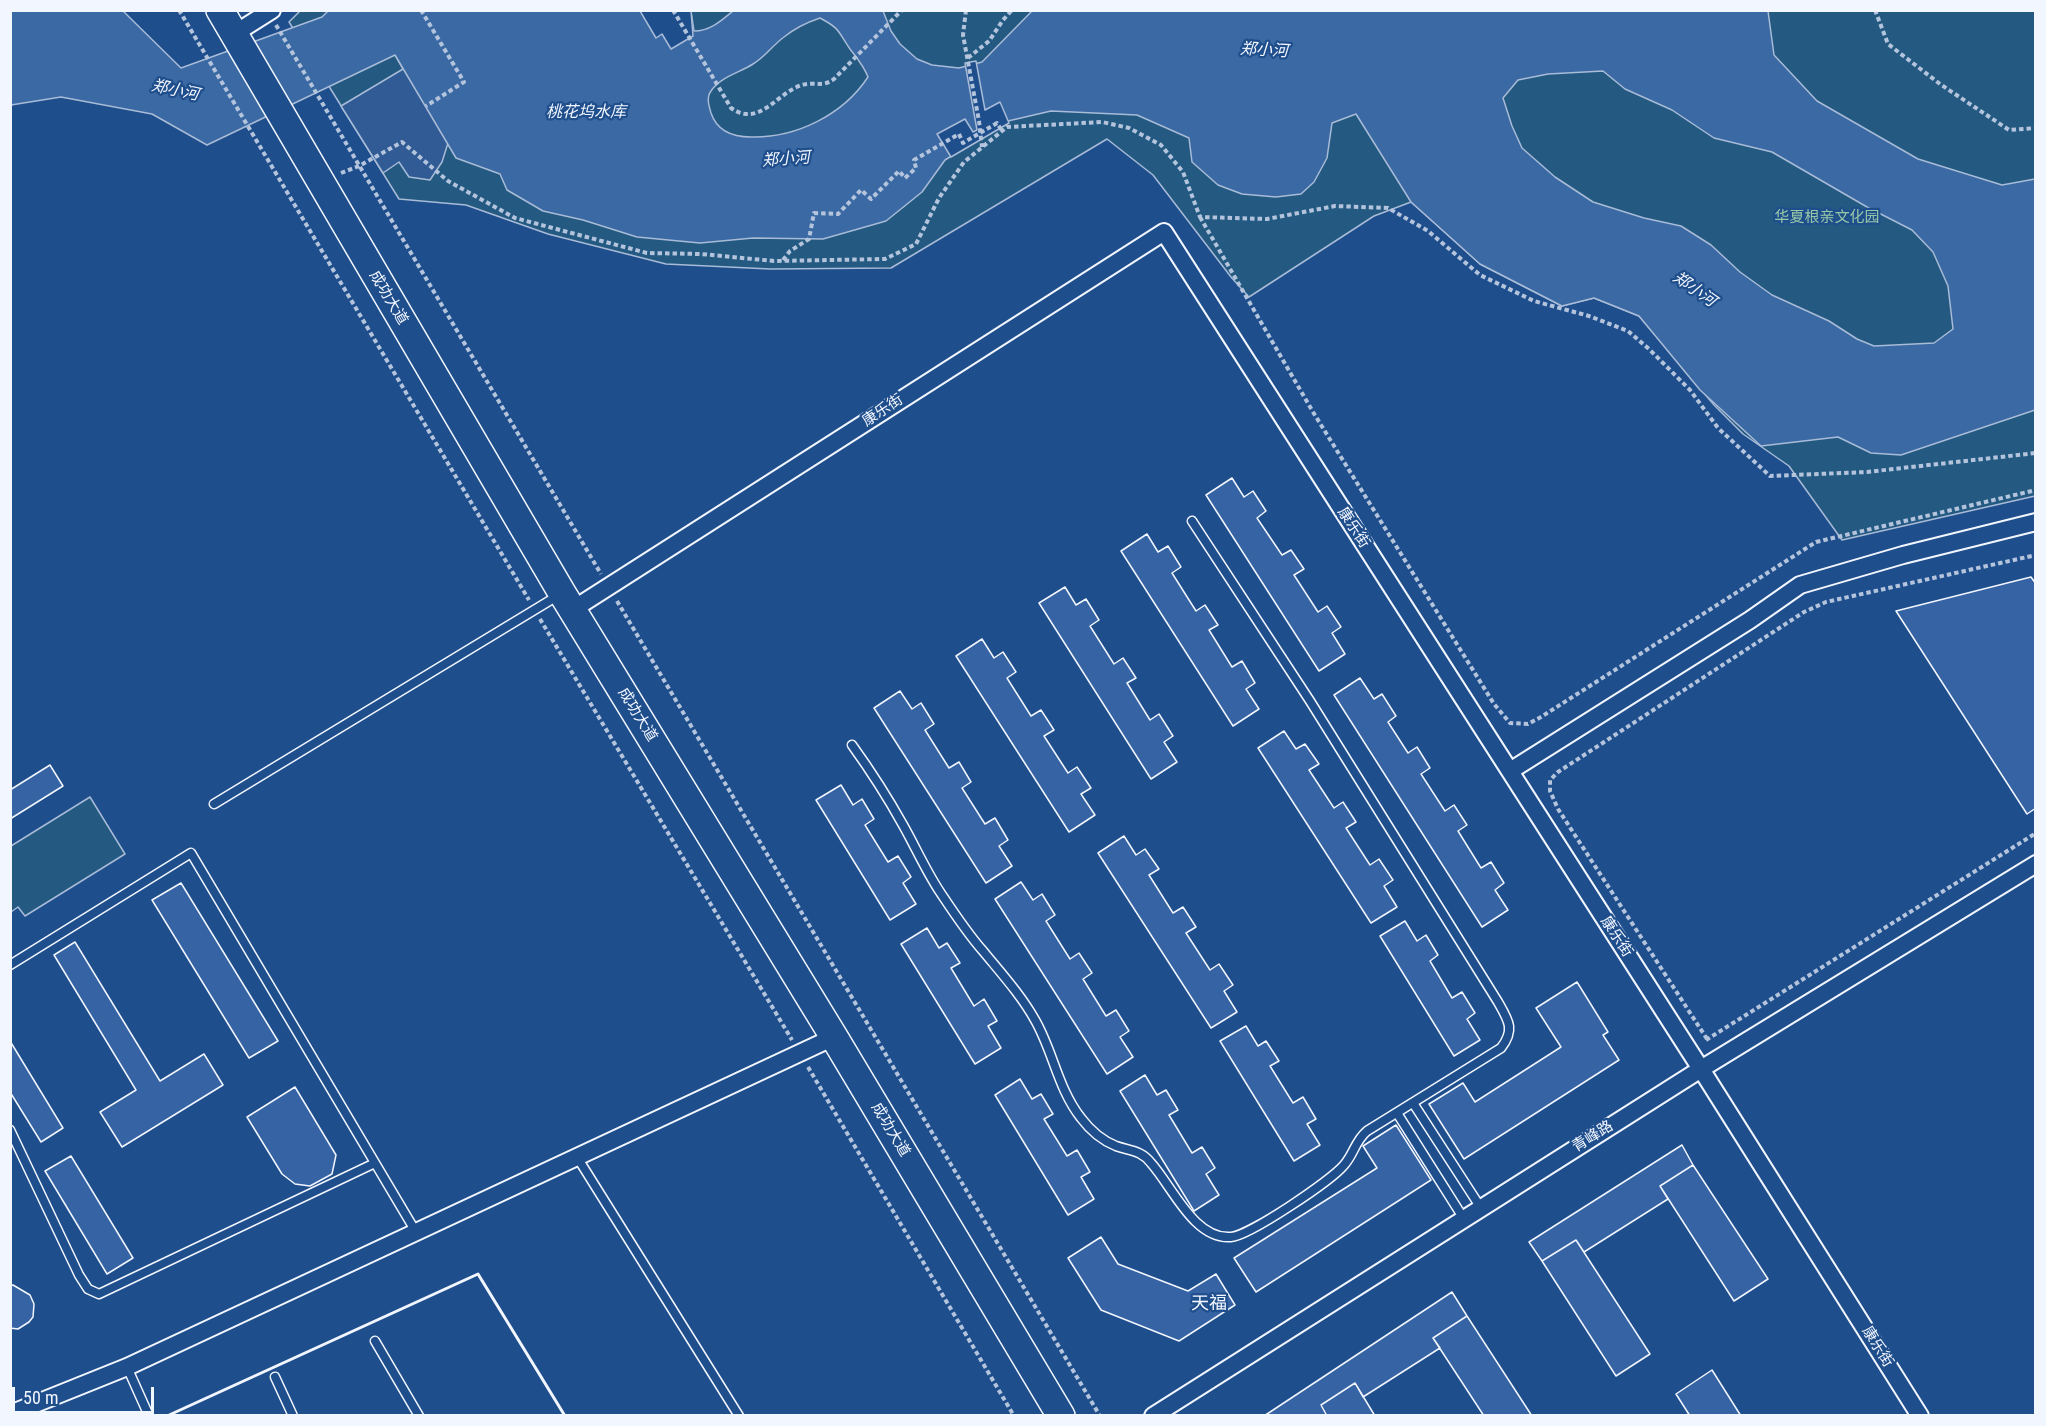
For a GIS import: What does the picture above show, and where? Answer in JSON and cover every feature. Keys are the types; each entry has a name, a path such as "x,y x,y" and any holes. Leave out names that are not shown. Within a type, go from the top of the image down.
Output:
{"main road":[{"name":"成功大道","path":"220,10 567,602 834,1036 1061,1416"}],"street":[{"path":"236,37 272,15"},
{"name":"康乐街","path":"567,602 608,587 1164,232 1701,1069 1920,1416"},
{"path":"1510,771 1750,620 1800,585 1903,555 2036,522"},
{"name":"青峰路","path":"1153,1416 1701,1069 2036,864"},
{"path":"10,1414 127,1367 800,1054 834,1036"}],"lane":[{"path":"852,745 903,825 924,868 970,935 1034,1017 1060,1081 1080,1116 1092,1131 1104,1140 1145,1156 1160,1173 1186,1212 1203,1228 1227,1238 1244,1234 1329,1179 1344,1166 1360,1137 1501,1048 1507,1041 1510,1030 1507,1018 1310,700 1192,521"},
{"path":"214,804 534,609 567,602"},
{"path":"10,965 191,853 416,1232"},
{"path":"1413,1102 1481,1208"},
{"path":"1396,1113 1464,1219"},
{"path":"10,1130 79,1275 88,1289 99,1294 375,1163"},
{"path":"577,1157 738,1416"},
{"path":"375,1341 419,1416"},
{"path":"127,1367 149,1416"},
{"path":"274,1377 293,1416"}],"path":[{"path":"179,10 1014,1416"},
{"path":"421,10 464,82 426,106"},
{"path":"673,10 731,108 741,114 753,115 804,84 827,84 855,59 900,11"},
{"path":"966,10 963,35 982,147"},
{"path":"968,58 989,41 1012,10"},
{"path":"1875,10 1887,44 1940,84 2009,130 2036,128"},
{"path":"272,15 319,99 1100,1416"},
{"path":"783,261 790,251 809,239 814,213 838,214 861,190 871,198 899,171 905,178 916,168 914,160 958,134 963,143 997,123 1002,131"},
{"path":"1200,217 1313,412 1494,704 1510,723 1528,724 1541,717 1816,542 2036,490"},
{"path":"2036,555 1826,602 1558,772 1550,780 1550,791 1558,809 1707,1039 2036,833"}],"green space":[{"name":"华夏根亲文化园","path":"301,10 2035,11 2035,496 1842,540 1789,466 1743,434 1714,405 1639,316 1594,298 1562,306 1480,264 1411,202 1374,216 1249,297 1153,175 1107,139 891,268 770,269 666,264 548,234 466,205 399,199 289,22"},
{"path":"90,797 125,854 25,916 18,907 11,912 11,846"}],"shaded area":[{"path":"395,55 468,148 448,143 442,162 430,180 409,177 399,162 383,173 341,106 403,69"}],"water":[{"name":"华夏根亲文化园","path":"11,11 123,11 181,68 322,17 328,11 691,11 694,31 700,31 720,22 733,11 883,11 891,31 900,44 917,59 932,65 959,68 982,62 1032,11 1768,11 1774,55 1817,101 1918,159 2002,185 2035,179 2035,410 1901,455 1871,453 1838,437 1761,446 1700,390 1639,316 1594,298 1562,306 1480,264 1411,202 1356,114 1332,123 1327,158 1314,182 1301,194 1276,197 1242,194 1218,185 1192,162 1189,138 1137,115 1051,111 1008,121 945,160 922,192 886,221 823,239 753,238 700,243 637,237 583,220 543,211 507,190 500,174 456,158 395,55 207,145 152,114 61,97 11,105","holes":["820,18 838,31 864,69 868,77 858,91 846,103 817,122 785,133 744,137 722,129 711,113 708,99 715,86 757,61 792,31","1603,71 1625,89 1672,110 1714,138 1772,152 1867,207 1912,230 1933,252 1948,286 1953,329 1934,343 1874,346 1857,339 1829,321 1772,295 1740,272 1711,245 1681,226 1644,218 1593,202 1555,177 1522,148 1503,98 1518,80 1548,74"]}],"pier":[{"path":"640,11 691,11 693,36 671,49 662,34 656,38"},
{"path":"976,61 985,110 1000,102 1009,123 951,157 937,134 965,119 973,132 977,130 965,63"}],"building":[{"path":"1232,478 1244,497 1253,491 1266,511 1257,518 1282,555 1291,550 1304,569 1294,575 1318,612 1327,606 1341,627 1332,633 1345,654 1319,671 1206,495"},
{"path":"1147,534 1158,552 1168,546 1181,567 1172,573 1196,611 1205,605 1218,625 1209,630 1232,667 1242,661 1255,683 1246,689 1259,709 1233,726 1121,551"},
{"path":"2031,577 2036,584 2036,808 2027,814 1896,611"},
{"path":"1065,587 1076,605 1086,599 1099,620 1090,626 1114,664 1123,658 1136,678 1127,683 1150,720 1159,714 1173,736 1164,742 1177,762 1151,779 1039,603"},
{"path":"982,639 994,658 1003,652 1016,672 1007,678 1031,716 1041,710 1054,730 1044,736 1068,773 1077,767 1091,788 1081,794 1095,815 1069,832 956,656"},
{"path":"1360,678 1374,699 1382,694 1396,716 1388,722 1408,753 1417,747 1430,768 1421,774 1445,811 1454,805 1467,825 1458,831 1481,868 1491,862 1504,883 1495,890 1508,910 1482,927 1334,695"},
{"path":"900,691 912,709 921,703 934,724 925,730 949,768 959,762 971,782 962,788 985,824 995,818 1008,840 999,846 1012,866 986,883 874,708"},
{"path":"1284,731 1296,749 1305,744 1319,764 1309,770 1334,808 1343,802 1356,822 1346,828 1370,865 1379,859 1393,880 1384,886 1397,907 1371,923 1258,748"},
{"path":"50,765 63,786 10,819 10,790"},
{"path":"841,785 853,805 862,799 874,819 865,825 888,862 898,856 911,877 903,883 916,904 890,920 816,800"},
{"path":"1124,836 1136,855 1145,849 1159,869 1149,875 1173,913 1183,907 1196,927 1186,933 1210,970 1219,964 1233,985 1224,991 1237,1012 1211,1028 1098,853"},
{"path":"1021,882 1033,900 1042,894 1055,915 1046,921 1070,959 1079,953 1092,973 1083,979 1106,1016 1116,1010 1129,1031 1120,1037 1133,1057 1107,1074 995,899"},
{"path":"181,883 278,1041 249,1058 152,900"},
{"path":"1405,921 1417,941 1426,935 1438,955 1430,961 1452,998 1462,992 1475,1013 1467,1019 1480,1040 1454,1056 1380,936"},
{"path":"927,928 939,948 947,943 960,963 951,968 974,1006 984,999 997,1021 988,1026 1001,1048 975,1064 901,944"},
{"path":"75,942 160,1081 204,1054 223,1085 122,1147 100,1112 136,1090 54,955"},
{"path":"1577,982 1608,1032 1603,1035 1619,1060 1464,1159 1429,1104 1463,1083 1475,1102 1561,1047 1536,1008"},
{"path":"1246,1026 1258,1046 1266,1041 1279,1061 1270,1066 1293,1103 1303,1097 1316,1119 1307,1124 1320,1145 1294,1161 1220,1041"},
{"path":"10,1041 63,1128 41,1142 10,1092"},
{"path":"1145,1075 1157,1095 1166,1090 1178,1110 1169,1115 1192,1153 1202,1147 1215,1168 1206,1174 1219,1195 1194,1211 1120,1091"},
{"path":"1020,1079 1032,1099 1041,1094 1053,1114 1044,1119 1067,1156 1077,1150 1090,1172 1081,1177 1094,1199 1068,1215 995,1095"},
{"path":"295,1087 336,1155 332,1174 310,1186 295,1184 282,1174 247,1117"},
{"path":"1396,1125 1431,1180 1256,1292 1234,1258 1377,1168 1363,1146"},
{"path":"1682,1145 1693,1165 1660,1186 1668,1199 1584,1252 1576,1240 1542,1261 1529,1242"},
{"path":"71,1156 133,1258 107,1274 45,1171"},
{"path":"1693,1165 1768,1279 1734,1301 1660,1186"},
{"path":"1101,1237 1118,1264 1188,1291 1216,1274 1235,1305 1179,1341 1101,1310 1068,1258"},
{"path":"1576,1240 1650,1354 1616,1376 1542,1261"},
{"path":"13,1285 30,1295 34,1304 33,1317 18,1329 10,1328 10,1286"},
{"path":"1452,1292 1467,1316 1433,1338 1440,1348 1363,1397 1355,1383 1321,1405 1327,1416 1264,1416"},
{"path":"1467,1316 1532,1416 1484,1416 1433,1338"},
{"path":"1712,1370 1741,1416 1690,1416 1676,1394"},
{"path":"1355,1383 1375,1416 1327,1416 1321,1405"}],"wall":[{"path":"167,1416 478,1274 565,1416"}],"district":[{"name":"天福","path":"1209,1304"}],"water label":[{"name":"郑小河","path":"1264,51"},
{"name":"郑小河","path":"175,91"},
{"name":"桃花坞水库","path":"586,113"},
{"name":"郑小河","path":"786,160"},
{"name":"郑小河","path":"1694,290"}]}
